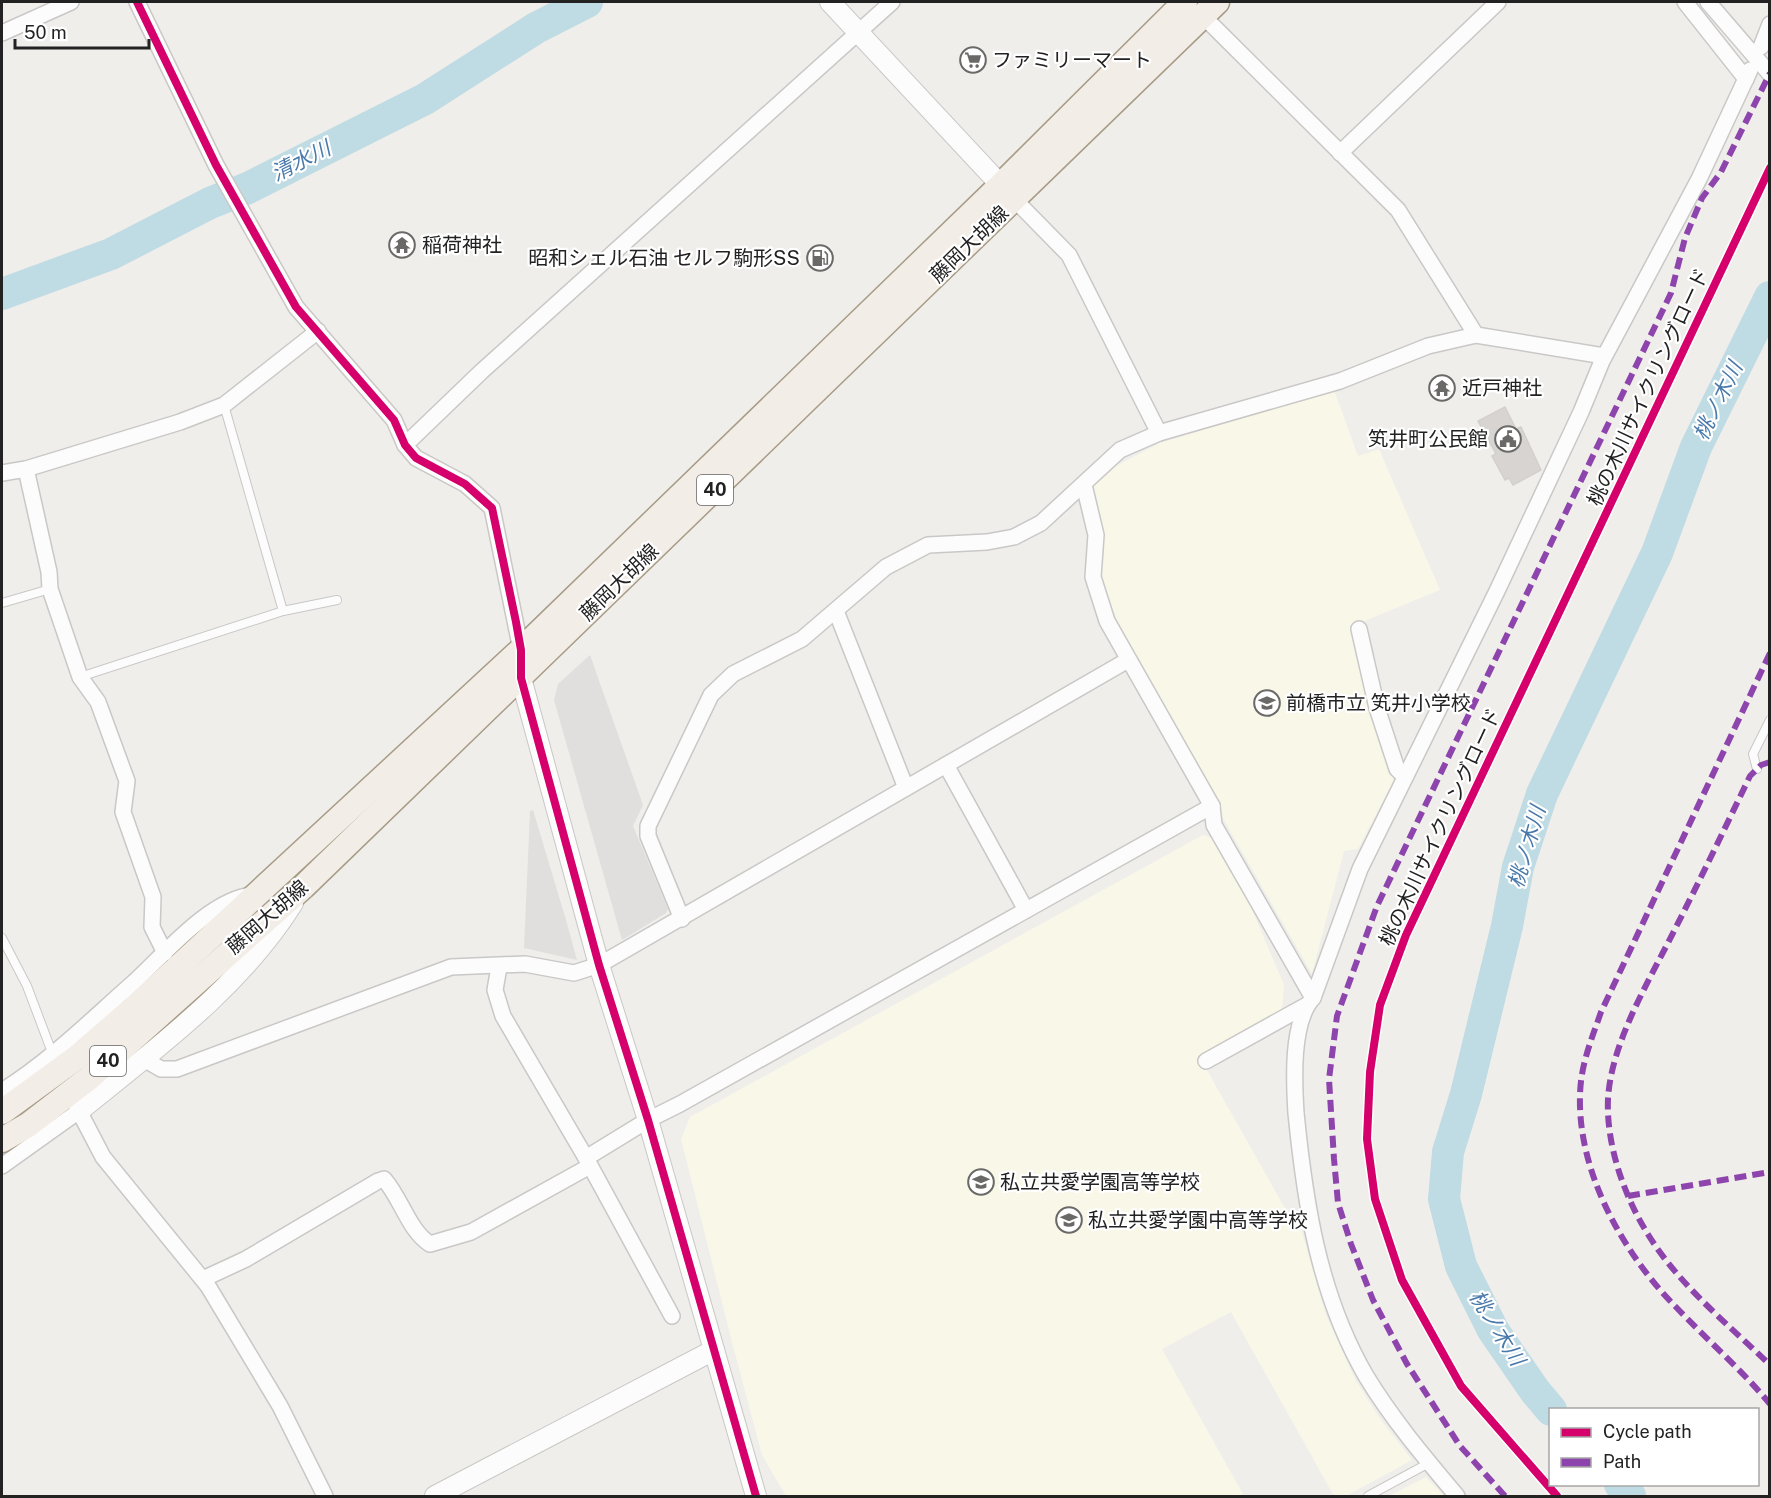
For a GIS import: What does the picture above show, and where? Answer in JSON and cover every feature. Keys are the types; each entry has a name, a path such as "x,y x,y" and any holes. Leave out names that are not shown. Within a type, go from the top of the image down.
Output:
{"main road":[{"name":"藤岡大胡線","path":"2,1113 76,1058 258,894 1008,192 1202,6"},
{"name":"藤岡大胡線","path":"2,1140 28,1125 88,1078 303,887 521,678 1008,192"}],"street":[{"path":"2,33 71,2"},
{"path":"137,2 216,165 296,307 394,420 405,445 416,458 465,484 492,508 521,650 521,678 599,965 648,1119 756,1497"},
{"path":"830,2 1069,255 1160,433"},
{"path":"405,445 482,371 892,2"},
{"path":"1340,153 1498,2"},
{"path":"1457,1497 1393,1417 1365,1374 1319,1263 1303,1175 1295,1095 1297,1041 1309,1002 1352,888 1404,776 1497,591 1605,356 1699,179 1748,74 1685,2"},
{"path":"1708,2 1770,74"},
{"path":"1202,6 1340,153 1398,210 1476,334"},
{"path":"1761,47 1770,24"},
{"path":"2,473 26,469 180,422 224,405 318,331"},
{"path":"682,919 647,832 711,695 733,674 802,639 886,567 928,545 987,542 1014,537 1041,523 1120,450 1160,433 1340,381 1428,346 1476,334 1605,356"},
{"path":"26,469 49,572 50,589 80,677 98,702 127,781 123,812 153,897 152,927 169,950"},
{"path":"1084,485 1096,535 1093,577 1107,621 1212,806 1214,825 1309,1002"},
{"path":"836,611 906,788"},
{"path":"1359,629 1377,708 1398,769 1404,776"},
{"path":"144,1059 161,1069 177,1069 451,967 499,967 525,964 574,973 599,965 1128,660"},
{"path":"946,765 1026,910"},
{"path":"203,1279 246,1259 384,1179 395,1192 421,1239 430,1244 471,1232 588,1162 648,1119 1212,806"},
{"path":"2,1166 79,1111 144,1059 245,967 276,929 303,887"},
{"path":"2,1091 52,1055 221,906 240,896 258,894"},
{"path":"499,967 495,990 497,1004 588,1162 672,1316"},
{"path":"1206,1061 1309,1002"},
{"path":"79,1111 108,1164 203,1279 280,1406 325,1497"},
{"path":"435,1497 714,1350"}],"lane":[{"path":"224,405 283,611"},
{"path":"2,603 50,589"},
{"path":"80,677 283,611 337,600"},
{"path":"1756,769 1753,754 1770,720"},
{"path":"2,938 27,986 52,1055"},
{"path":"1368,1497 1429,1463"}],"shaded area":[{"name":"前橋市立 笂井小学校","path":"1334,390 1358,456 1379,449 1440,590 1352,626 1394,780 1358,849 1344,851 1312,974 1213,801 1116,618 1100,575 1103,530 1094,486 1116,466 1160,443"},
{"path":"590,655 643,805 633,826 668,909 666,913 622,940 554,700 558,684"},
{"path":"533,810 577,960 524,948 530,811"},
{"name":"私立共愛学園高等学校","path":"1203,835 1214,839 1245,893 1284,985 1282,1010 1199,1056 1295,1226 1300,1225 1326,1315 1355,1379 1378,1416 1412,1460 1346,1496 1334,1496 1231,1312 1162,1349 1244,1496 786,1496 762,1455 732,1342 681,1139 690,1117"},
{"path":"1426,1477 1444,1496 1389,1496"}],"building":[{"name":"笂井町公民館","path":"1505,407 1516,429 1521,427 1541,470 1513,485 1509,478 1505,480 1492,456 1496,454 1478,421"}],"waterway":[{"name":"清水川","path":"2,294 111,254 210,203 248,188 425,99 536,28 587,2"},
{"name":"桃ノ木川","path":"1549,1408 1493,1330 1461,1266 1444,1199 1448,1152 1466,1094 1507,926 1518,867 1542,794 1657,553 1696,447 1770,297"},
{"name":"桃ノ木川","path":"1622,1486 1630,1496"}],"marked path":[{"path":"1505,1496 1460,1446 1407,1364 1373,1300 1351,1244 1338,1203 1329,1079 1337,1016 1377,906 1671,293 1685,238 1702,198 1721,172 1770,73"},
{"path":"1770,653 1601,1012 1582,1072 1580,1112 1584,1142 1592,1173 1604,1203 1636,1259 1675,1306 1770,1404"},
{"path":"1770,762 1761,765 1750,776 1643,991 1616,1056 1608,1099 1610,1135 1619,1171 1632,1205 1649,1236 1690,1288 1770,1365"},
{"path":"1628,1196 1770,1172"}],"cycle path":[{"path":"137,2 216,165 296,307 394,420 405,445 416,458 465,484 492,508 521,650 521,678 599,965 648,1120 756,1496"},
{"name":"桃の木川サイクリングロード","path":"1557,1496 1461,1386 1402,1280 1375,1199 1367,1139 1370,1072 1380,1005 1406,935 1770,168"}],"place":[{"name":"ファミリーマート","path":"973,60"},
{"name":"稲荷神社","path":"402,245"},
{"name":"昭和シェル石油 セルフ駒形SS","path":"820,258"},
{"name":"近戸神社","path":"1442,388"},
{"name":"笂井町公民館","path":"1508,439"},
{"name":"前橋市立 笂井小学校","path":"1267,703"},
{"name":"私立共愛学園高等学校","path":"981,1182"},
{"name":"私立共愛学園中高等学校","path":"1069,1220"}]}
